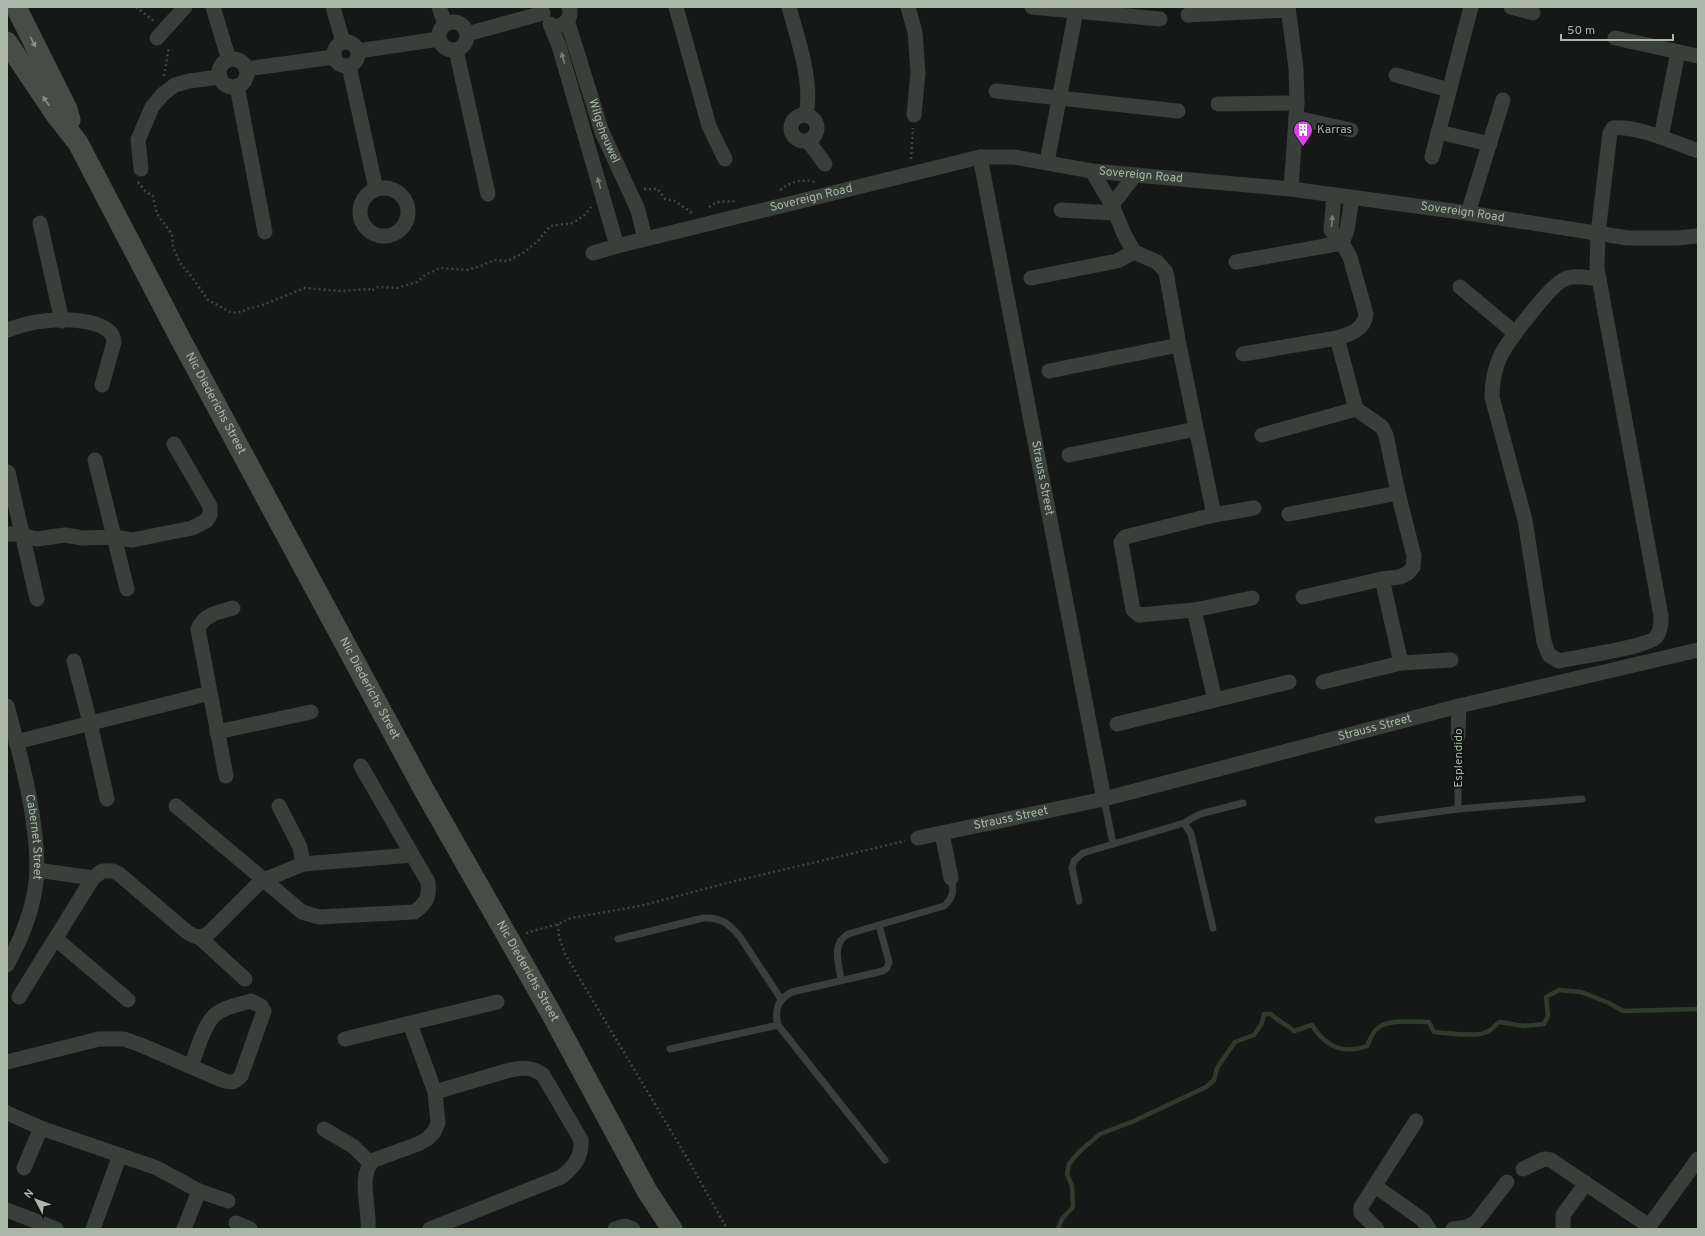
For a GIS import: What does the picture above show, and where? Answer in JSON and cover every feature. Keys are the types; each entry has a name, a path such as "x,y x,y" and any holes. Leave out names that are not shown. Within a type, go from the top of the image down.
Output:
{"street":[{"name":"Nic Diederichs Street","path":"16,7 67,109 78,143 181,340 424,790 551,1013 647,1191 672,1229"},
{"path":"161,34 185,7"},
{"path":"213,7 229,60"},
{"path":"333,7 343,42"},
{"path":"439,7 445,24"},
{"path":"676,7 708,126 725,159"},
{"path":"789,7 799,44 809,94 806,115 796,118 791,126 791,132 797,140 808,141 825,164"},
{"path":"908,7 915,32 918,74 914,114"},
{"path":"1037,7 1160,19"},
{"path":"1432,157 1471,7"},
{"path":"1511,7 1533,13"},
{"path":"1188,15 1288,9 1296,68 1297,111 1291,189"},
{"path":"1047,162 1076,11"},
{"path":"467,34 546,15 559,26 568,14"},
{"name":"Wilgeheuwel","path":"568,14 602,132 638,210 645,239"},
{"name":"Wilgeheuwel","path":"546,15 559,46 617,246"},
{"path":"456,22 461,24 467,34 464,44 456,50 445,48 439,39 439,33 445,24 456,22"},
{"path":"1614,38 1698,56"},
{"path":"358,51 439,39"},
{"name":"Nic Diederichs Street","path":"7,42 56,115 78,143"},
{"path":"343,42 352,44 358,51 356,61 349,66 339,65 334,57 335,48 343,42"},
{"path":"456,50 488,194"},
{"path":"1661,137 1678,52"},
{"path":"246,69 334,57"},
{"path":"229,60 240,61 246,69 245,80 237,86 227,86 220,78 221,67 229,60"},
{"path":"349,66 376,189"},
{"path":"1396,75 1449,90"},
{"path":"141,168 138,140 152,107 162,94 175,85 189,81 220,78"},
{"path":"237,86 265,232"},
{"path":"996,91 1178,111"},
{"path":"1468,213 1504,100"},
{"path":"1218,104 1297,111 1351,130"},
{"path":"1599,279 1575,276 1564,279 1553,287 1515,333 1501,355 1492,376 1492,397 1525,520 1544,642 1549,655 1559,661 1641,645 1654,640 1661,629 1661,616 1597,268 1598,233 1610,133 1613,128 1622,127 1661,137 1698,151"},
{"path":"1438,132 1490,144"},
{"name":"Sovereign Road","path":"593,253 980,157 1014,157 1092,171 1291,189 1468,213 1628,238 1677,238 1698,236"},
{"name":"Strauss Street","path":"980,157 1104,799"},
{"path":"1092,171 1134,252 1157,262 1166,272 1179,345 1214,515"},
{"path":"1113,209 1135,175"},
{"path":"1243,354 1349,335 1358,330 1365,322 1366,314 1350,257 1342,243 1333,234 1331,228 1334,195"},
{"path":"1342,243 1347,230 1352,198"},
{"path":"1061,210 1113,209"},
{"path":"40,223 62,321"},
{"path":"1236,262 1342,243"},
{"path":"1031,278 1117,261 1134,252"},
{"path":"1460,287 1515,333"},
{"path":"7,330 37,322 62,321 86,321 108,330 112,334 114,342 102,385"},
{"path":"1303,597 1382,580 1400,578 1408,573 1413,567 1414,556 1398,493 1386,435 1382,427 1356,409 1337,338"},
{"path":"1049,371 1179,345"},
{"path":"1262,435 1356,409"},
{"path":"1070,455 1196,429"},
{"path":"7,534 17,534 37,539 65,535 82,538 115,537 132,540 192,528 206,521 210,515 210,506 174,444"},
{"path":"95,460 127,589"},
{"path":"8,472 37,599"},
{"path":"1289,514 1398,493"},
{"path":"1252,598 1194,610 1139,615 1133,610 1121,542 1125,537 1214,515 1254,508"},
{"path":"1382,580 1401,662"},
{"path":"226,776 198,629 205,618 233,608"},
{"path":"1194,610 1215,700"},
{"name":"Strauss Street","path":"918,838 1104,799 1459,706 1698,650"},
{"path":"1323,682 1401,662 1451,660"},
{"path":"74,661 107,799"},
{"path":"1117,724 1289,682"},
{"path":"16,742 210,693"},
{"name":"Esplendido","path":"1458,736 1459,706"},
{"name":"Cabernet Street","path":"7,708 34,824 37,870 27,922 7,965"},
{"path":"217,732 311,712"},
{"path":"176,806 302,912 311,916 319,917 414,912 422,907 427,900 429,891 428,882 361,766"},
{"path":"279,806 300,847 303,864"},
{"path":"942,833 951,878"},
{"path":"199,937 210,932 264,880 303,864 412,855"},
{"path":"37,870 93,878"},
{"path":"20,996 93,878 102,871 113,871 119,874 187,932 199,937 245,979"},
{"path":"56,939 128,1000"},
{"path":"7,1062 99,1039 124,1039 229,1083 236,1082 241,1076 264,1011 262,1006 251,1001 220,1011 214,1015 207,1026 191,1066"},
{"path":"345,1039 497,1002"},
{"path":"368,1229 369,1221 365,1181 370,1163 381,1157 418,1144 427,1139 434,1132 438,1123 435,1092 410,1024"},
{"path":"430,1229 561,1177 570,1170 578,1159 581,1150 581,1140 542,1075 535,1070 523,1067 435,1092"},
{"path":"7,1113 41,1128 157,1168 199,1191 228,1201"},
{"path":"1377,1229 1363,1216 1360,1210 1416,1121"},
{"path":"24,1168 41,1128"},
{"path":"324,1129 354,1147 370,1163"},
{"path":"93,1229 120,1155"},
{"path":"1523,1169 1544,1159 1548,1159 1586,1183 1648,1227 1698,1159"},
{"path":"1453,1229 1467,1227 1476,1222 1507,1182"},
{"path":"1563,1229 1563,1215 1586,1183"},
{"path":"1375,1186 1423,1220 1429,1229"},
{"path":"184,1229 199,1191"},
{"path":"7,1210 56,1229"},
{"path":"615,1229 625,1226 633,1229"}],"lane":[{"name":"Esplendido","path":"1458,736 1458,809"},
{"path":"1104,799 1113,844"},
{"path":"1378,820 1458,809 1582,800"},
{"path":"1079,901 1072,868 1074,861 1083,853 1184,823 1200,814 1243,803"},
{"path":"1184,823 1191,834 1213,928"},
{"path":"841,980 837,949 842,938 848,934 944,906 952,896 954,890 951,878"},
{"path":"618,939 702,918 714,918 724,921 733,928 740,937 781,999"},
{"path":"879,925 889,962 887,968 883,972 841,980 792,992 781,999 776,1009 778,1025 885,1160"},
{"path":"670,1049 778,1025"}],"path":[{"path":"136,7 161,34 173,36 164,66 162,94"},
{"path":"904,161 911,159 914,114"},
{"path":"141,168 137,176 139,184 146,192 153,196 157,214 172,234 173,246 180,263 208,300 232,312 242,312 246,309 260,306 305,288 340,291 369,289 371,291 378,288 397,288 417,282 425,275 440,268 467,270 494,260 508,260 523,253 538,241 550,226 573,222 586,214 590,207 604,198"},
{"path":"777,192 789,183 798,180 820,183"},
{"path":"629,189 658,189 665,199 675,201 693,213 698,213"},
{"path":"706,209 717,202 740,201"},
{"path":"508,938 558,924 571,918 640,906 731,882 918,838"},
{"path":"558,924 559,937 565,954 686,1156 727,1229"}],"waterway":[{"path":"1058,1229 1062,1219 1073,1207 1072,1186 1067,1174 1069,1164 1080,1151 1100,1134 1134,1121 1206,1087 1214,1080 1217,1068 1235,1042 1254,1035 1262,1023 1264,1014 1271,1014 1294,1031 1312,1025 1323,1038 1335,1047 1342,1049 1358,1049 1367,1046 1373,1034 1379,1027 1384,1024 1396,1022 1429,1022 1434,1032 1467,1035 1486,1032 1492,1029 1499,1022 1524,1026 1544,1024 1548,1016 1546,997 1559,990 1581,992 1609,1003 1623,1011 1698,1009"}],"place":[{"name":"Karras","path":"1303,147"}]}
